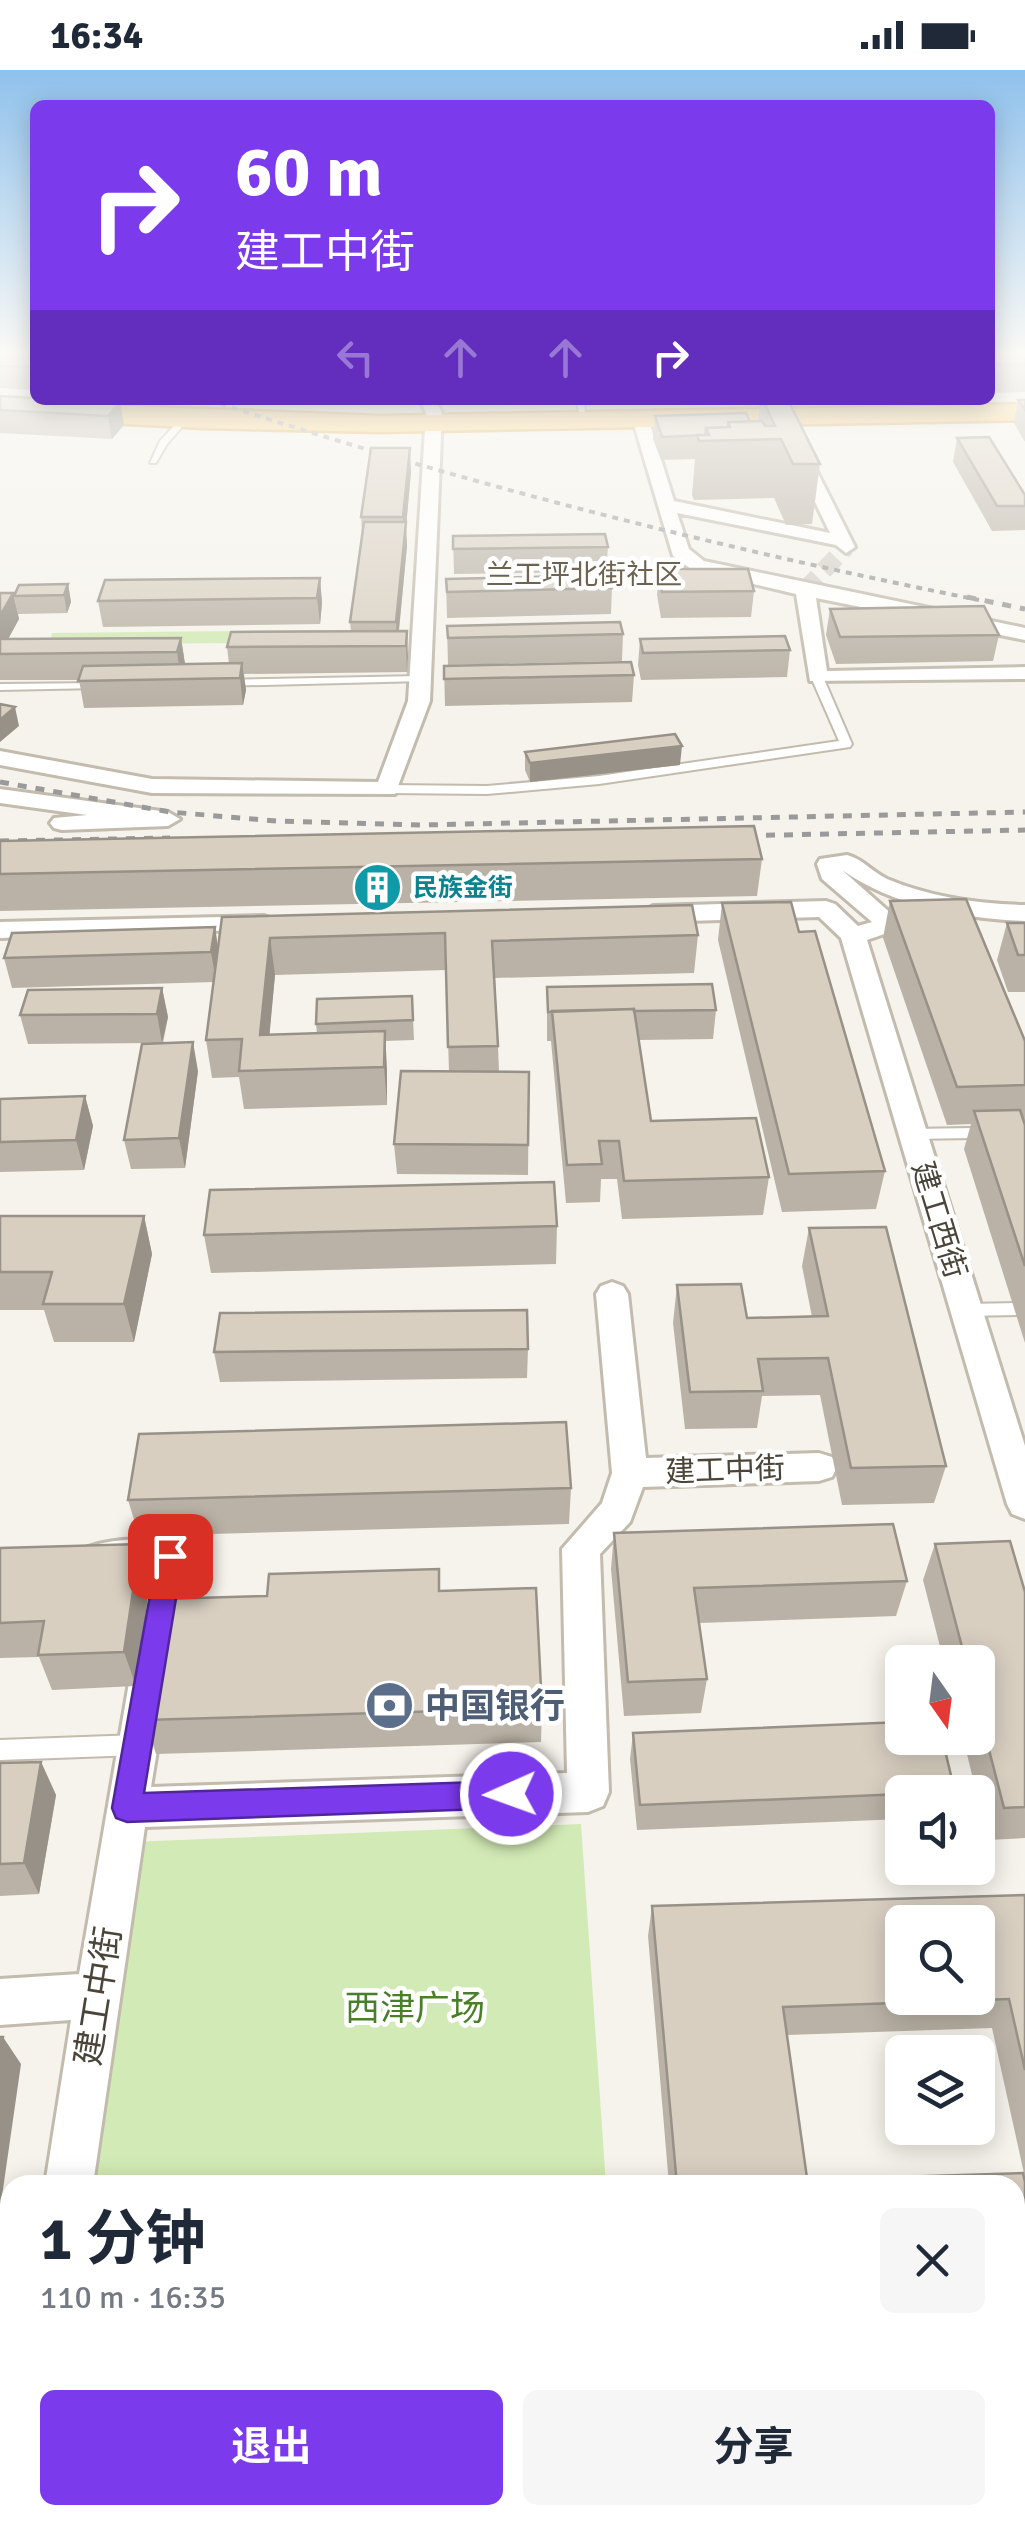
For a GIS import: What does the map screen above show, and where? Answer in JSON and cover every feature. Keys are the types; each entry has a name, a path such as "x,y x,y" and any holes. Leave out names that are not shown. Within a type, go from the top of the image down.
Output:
{"street":[{"path":"0,758 152,786 388,789 419,702 429,472"},
{"path":"656,472 685,558 804,590 1020,633 1025,663"},
{"path":"666,505 844,544 808,472"},
{"path":"804,590 817,677 1025,673"},
{"path":"0,796 168,819 62,823"},
{"path":"628,914 826,909 853,936 890,924 831,874 829,864 847,862 876,884 927,902 1025,913"},
{"path":"0,930 34,920 290,923"},
{"name":"建工西街","path":"853,936 1025,1504"},
{"name":"建工中街","path":"127,1808 588,1792 581,1549 617,1511 630,1472 612,1294"},
{"name":"建工中街","path":"630,1472 819,1467"},
{"name":"建工中街","path":"56,1559 170,1556 70,2175"},
{"path":"0,2002 98,1996"}],"lane":[{"path":"388,789 487,790 599,780 846,744 817,677"},
{"path":"200,683 420,678"},
{"path":"0,687 120,685"},
{"path":"755,928 826,909"},
{"path":"913,1134 1025,1132"},
{"path":"966,1310 1025,1309"},
{"path":"0,1750 138,1745"}],"green space":[{"path":"322,630 318,642 50,645 52,633"},
{"name":"西津广场","path":"581,1824 605,2175 56,2175 103,1843"}],"building":[{"path":"368,472 408,472 403,517 361,517"},
{"path":"977,472 1010,472 1025,495 1025,506 997,506"},
{"path":"364,522 406,522 396,622 350,622"},
{"path":"605,534 608,547 453,549 453,536"},
{"path":"659,569 748,569 754,591 662,592"},
{"path":"610,575 612,588 447,592 446,579"},
{"path":"320,578 317,598 98,601 105,580"},
{"path":"68,584 64,595 14,596 19,585"},
{"path":"0,593 13,593 0,616"},
{"path":"984,606 999,635 840,637 830,609"},
{"path":"620,622 623,634 448,638 447,626"},
{"path":"407,631 406,646 227,647 231,632"},
{"path":"785,636 790,650 643,653 640,639"},
{"path":"181,638 177,652 0,654 0,639"},
{"path":"631,662 634,675 444,679 444,666"},
{"path":"242,663 240,678 78,681 83,666"},
{"path":"0,704 15,707 0,720"},
{"path":"675,734 682,746 530,763 525,752"},
{"path":"754,826 762,859 0,874 0,841"},
{"path":"966,899 1025,1041 1025,1085 957,1087 890,901"},
{"path":"791,902 799,932 815,931 885,1171 789,1174 722,903"},
{"path":"692,905 698,935 492,941 498,1046 448,1047 445,933 270,938 260,1035 385,1031 384,1067 239,1071 242,1039 206,1040 222,917"},
{"path":"1007,923 1025,923 1025,955 1018,955"},
{"path":"215,927 211,952 4,958 12,933"},
{"path":"712,984 716,1010 548,1012 547,987"},
{"path":"162,988 157,1014 20,1015 28,990"},
{"path":"412,996 413,1020 316,1024 317,999"},
{"path":"634,1009 651,1121 756,1118 769,1177 624,1181 619,1141 599,1141 602,1164 567,1165 552,1011"},
{"path":"193,1042 179,1138 124,1140 142,1044"},
{"path":"401,1071 529,1072 528,1145 394,1144"},
{"path":"85,1096 76,1140 0,1142 0,1099"},
{"path":"1020,1110 1025,1125 1025,1266 974,1111"},
{"path":"554,1182 557,1226 204,1235 210,1190"},
{"path":"0,1216 144,1216 124,1304 43,1304 52,1272 0,1272"},
{"path":"886,1227 946,1466 851,1468 828,1358 758,1359 763,1391 690,1392 677,1285 741,1284 747,1318 828,1316 809,1228"},
{"path":"527,1310 528,1349 214,1352 220,1313"},
{"path":"566,1422 571,1488 128,1500 139,1434"},
{"path":"893,1524 907,1581 694,1588 707,1679 628,1682 614,1533"},
{"path":"1010,1541 1025,1592 1025,1807 1004,1808 990,1755 995,1755 995,1645 962,1645 935,1544"},
{"path":"140,1544 124,1652 38,1655 44,1621 0,1623 0,1548"},
{"path":"439,1569 439,1591 536,1588 542,1708 145,1720 161,1599 267,1596 269,1574"},
{"path":"885,1723 885,1755 946,1755 951,1775 885,1775 885,1795 640,1805 633,1733"},
{"path":"41,1762 24,1863 0,1864 0,1763"},
{"path":"1025,1895 1025,2070 1009,1999 995,1999 995,1905 885,1905 885,2003 783,2007 807,2175 676,2175 652,1906"},
{"path":"1023,2173 1023,2175 959,2175"}],"tunnel":[{"path":"805,590 846,547"}],"railway":[{"path":"444,472 591,512 979,600"},
{"path":"967,597 1025,609"},
{"path":"0,782 170,812 277,821 421,825 1025,812"},
{"path":"730,836 1025,830"},
{"path":"0,841 170,838"}],"place":[{"name":"民族金街","path":"378,887"},
{"name":"中国银行","path":"390,1706"}],"district":[{"name":"兰工坪北街社区","path":"584,574"}],"route":[{"path":"170,1556 127,1808 511,1794"}]}
